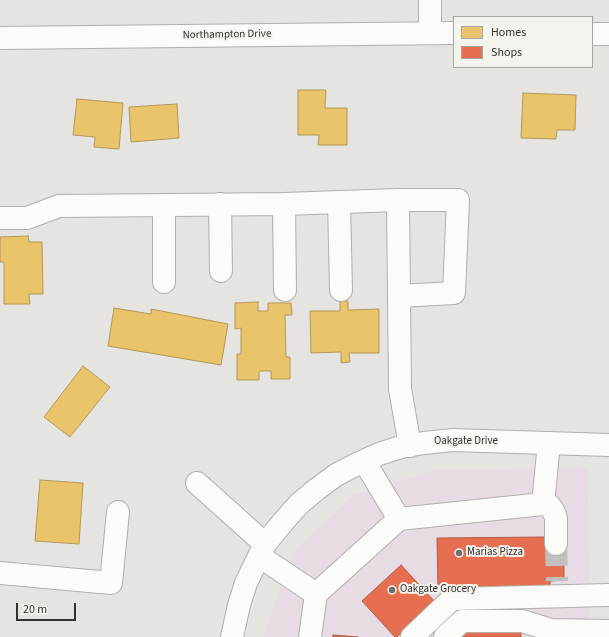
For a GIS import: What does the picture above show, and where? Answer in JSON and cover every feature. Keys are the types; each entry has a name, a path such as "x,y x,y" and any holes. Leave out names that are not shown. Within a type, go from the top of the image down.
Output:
{"street":[{"path":"430,0 430,33"},
{"name":"Northampton Drive","path":"0,38 453,33"},
{"path":"593,34 609,34"},
{"path":"398,200 400,389 410,446"},
{"path":"0,218 27,218 59,206 284,204 398,200 458,200 454,293 398,296"},
{"path":"339,202 341,290"},
{"path":"220,204 221,271"},
{"path":"284,204 285,290"},
{"path":"164,205 164,282"},
{"name":"Oakgate Drive","path":"232,637 246,582 262,550 299,504 336,475 379,454 424,443 453,440 609,445"},
{"path":"543,504 549,443"},
{"path":"364,461 399,519"},
{"path":"197,484 262,550 316,594"},
{"path":"310,637 316,594 399,519 543,504 549,505 556,518 556,544"},
{"path":"0,573 111,583 118,512"},
{"path":"412,637 452,599 557,589 609,596"},
{"path":"445,637 462,620 522,621 551,633 609,631"}],"shaded area":[{"path":"588,467 589,637 263,637 294,551 354,495 433,471"}],"building: Homes":[{"path":"298,90 326,90 325,108 347,108 347,145 318,145 319,135 298,135"},
{"path":"523,93 576,95 575,130 557,130 556,139 521,138"},
{"path":"77,99 123,103 119,149 94,147 95,137 73,135"},
{"path":"177,104 179,138 131,142 129,107"},
{"path":"28,236 29,242 42,242 43,294 29,294 30,304 4,304 4,262 0,262 0,237"},
{"path":"340,301 348,301 348,310 379,309 379,353 349,353 350,362 341,363 341,352 311,353 310,311 340,311"},
{"path":"258,302 258,311 268,311 268,303 291,303 292,315 285,315 286,357 290,357 290,379 271,379 271,371 259,371 259,380 237,380 237,354 241,354 241,328 235,329 235,303"},
{"path":"114,308 151,314 151,309 228,324 221,365 108,346"},
{"path":"83,366 110,387 70,437 44,417"},
{"path":"40,480 83,483 79,544 35,541"}],"building: Shops":[{"path":"550,537 564,544 564,580 550,581 550,587 438,588 437,538"},
{"path":"401,565 435,602 397,637 395,637 362,601"},
{"path":"461,630 521,630 521,637 454,637"},
{"path":"333,635 358,637 333,637"}],"tunnel":[{"path":"556,544 557,581"}],"place":[{"name":"Marias Pizza","path":"459,553"},
{"name":"Oakgate Grocery","path":"392,590"}]}
